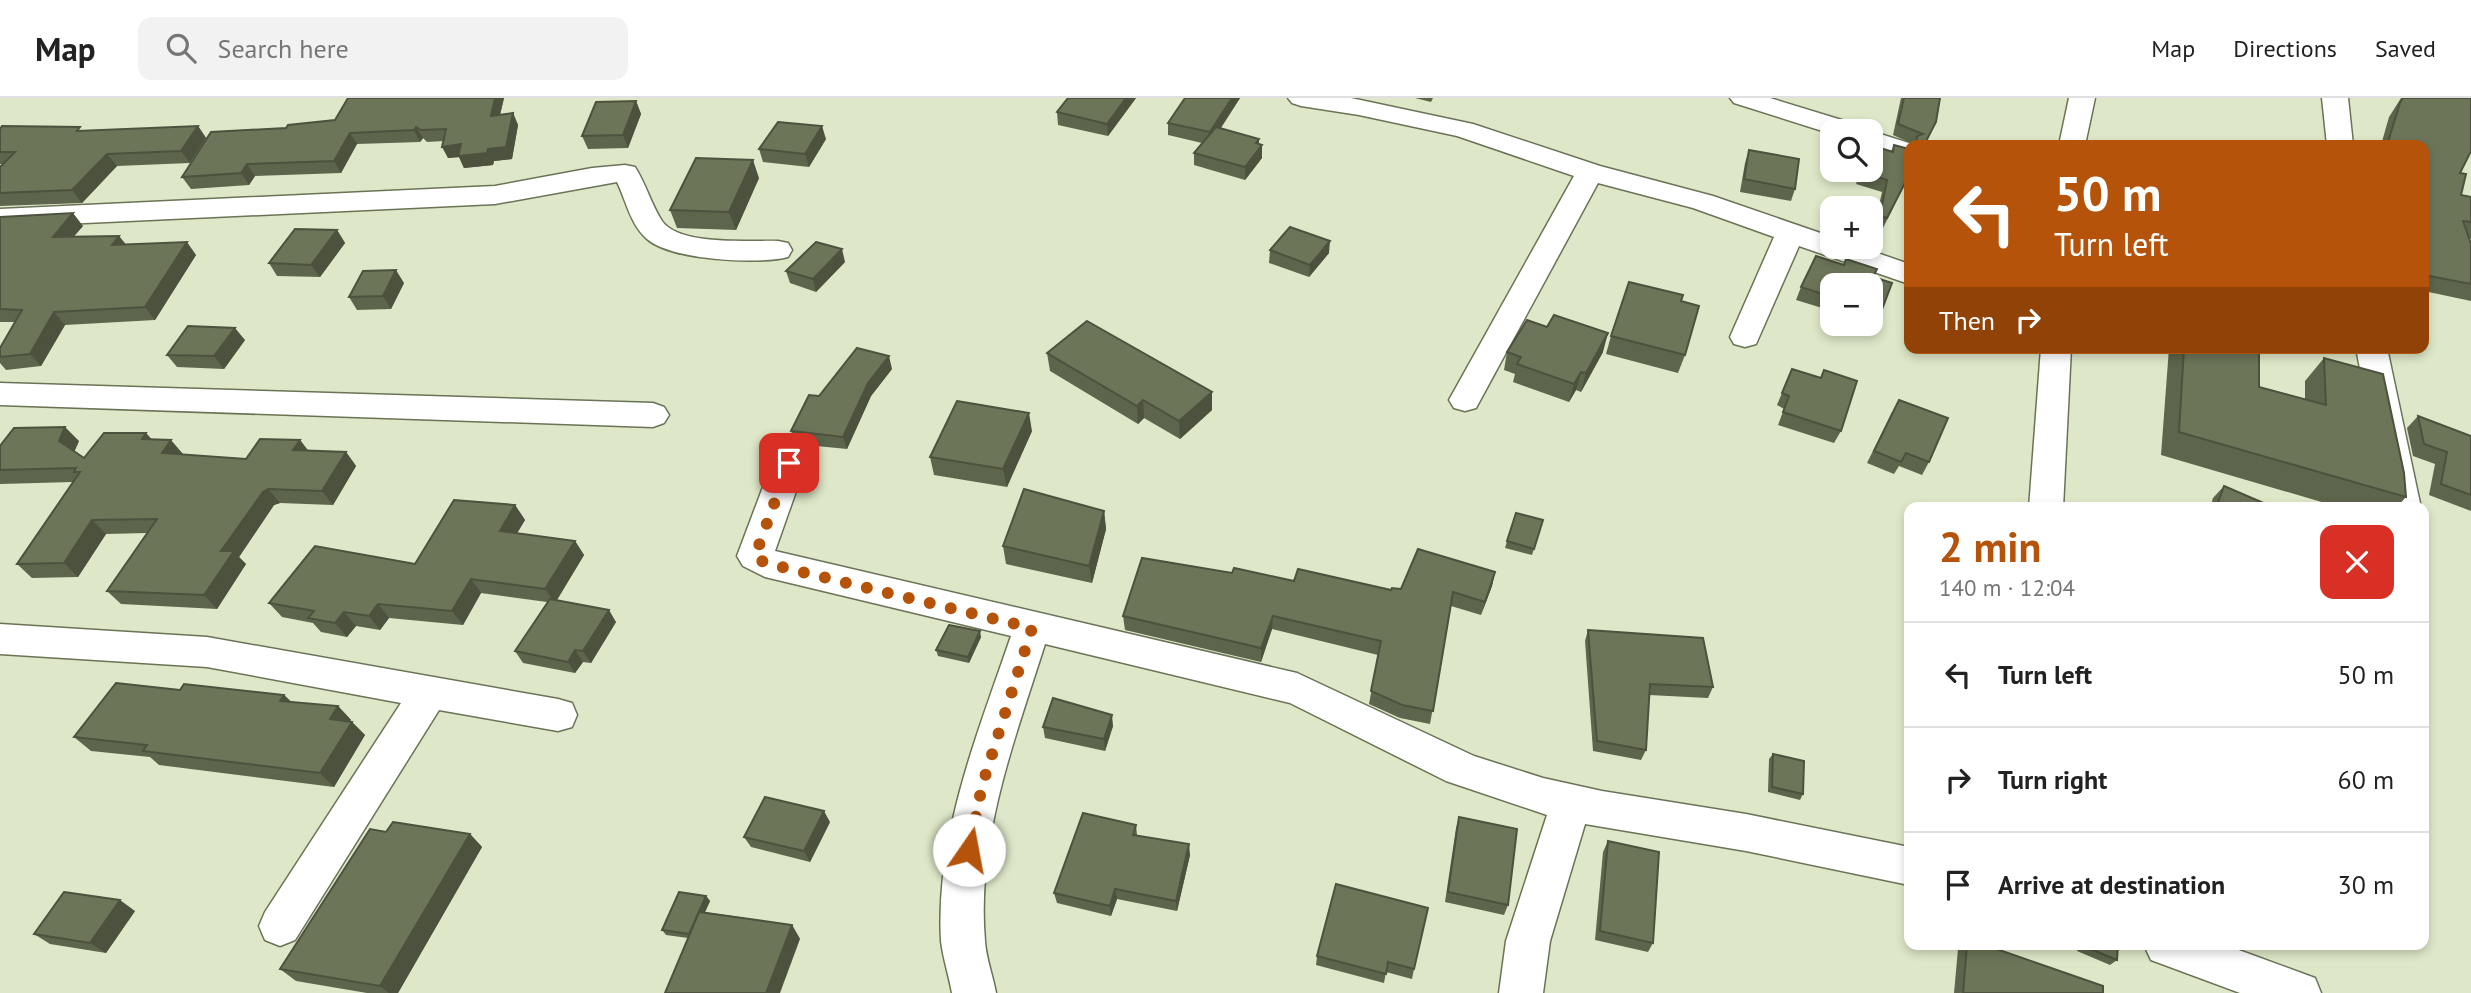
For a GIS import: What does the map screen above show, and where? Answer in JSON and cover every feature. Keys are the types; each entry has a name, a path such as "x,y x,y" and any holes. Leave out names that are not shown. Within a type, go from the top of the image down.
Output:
{"street":[{"path":"1301,98 1359,107 1464,130 1590,172 1703,202 1904,272"},
{"path":"1743,98 1820,122"},
{"path":"2072,140 2082,98"},
{"path":"2335,98 2339,140"},
{"path":"1883,143 1904,150"},
{"path":"1465,400 1590,172"},
{"path":"0,218 341,205 518,194 602,173 625,173 634,185 655,232 683,246 778,250"},
{"path":"1745,337 1790,233"},
{"path":"2046,502 2056,354"},
{"path":"2372,354 2403,502"},
{"path":"0,394 653,415"},
{"path":"789,463 755,556 765,563 1297,689 1343,709 1426,754 1483,778 1570,805 1726,829 1904,865"},
{"path":"974,993 963,942 965,872 982,786 1032,628"},
{"path":"0,639 207,652 558,715"},
{"path":"280,926 429,692"},
{"path":"1521,993 1528,941 1570,805"},
{"path":"2180,950 2300,993"}],"building":[{"path":"348,98 495,98 491,116 513,113 506,147 488,149 487,153 458,156 461,144 442,147 446,129 421,130 416,127 414,130 350,133 334,161 247,164 241,173 182,177 211,132 286,128 288,125 335,120"},
{"path":"1068,98 1126,98 1107,124 1057,112"},
{"path":"1185,98 1232,98 1210,132 1168,123"},
{"path":"1904,98 1940,98 1936,122 1927,140 1917,140 1917,136 1923,134 1898,124"},
{"path":"2403,98 2471,98 2471,151 2460,173 2466,174 2461,195 2471,197 2471,222 2463,221 2471,244 2471,284 2429,276 2429,140 2389,140"},
{"path":"636,101 623,135 582,136 596,102"},
{"path":"778,122 822,126 805,154 759,149"},
{"path":"2,126 80,127 77,131 198,126 181,151 107,154 72,190 0,193 0,167 15,152 0,152"},
{"path":"1216,127 1259,139 1256,143 1262,145 1245,167 1194,153"},
{"path":"1894,145 1904,148 1904,185 1887,218 1883,217 1887,180 1883,179 1883,149 1893,152"},
{"path":"1749,150 1799,159 1795,189 1744,179"},
{"path":"696,158 753,160 729,212 670,210"},
{"path":"73,213 53,237 119,236 112,245 187,242 145,307 54,312 30,354 0,357 0,348 22,310 0,309 0,217"},
{"path":"1290,227 1330,241 1310,265 1270,250"},
{"path":"295,229 337,230 311,265 269,263"},
{"path":"816,242 842,249 813,279 786,271"},
{"path":"1816,256 1844,265 1846,259 1877,269 1875,273 1820,273 1820,293 1801,287"},
{"path":"396,270 383,296 349,297 363,271"},
{"path":"1883,280 1892,283 1883,307"},
{"path":"1629,282 1683,295 1681,301 1699,306 1685,355 1611,336"},
{"path":"1554,315 1608,333 1586,373 1581,372 1574,384 1517,364 1521,357 1507,352 1527,320 1547,327"},
{"path":"1087,321 1212,392 1179,421 1143,400 1137,406 1047,353"},
{"path":"188,326 235,328 214,356 167,355"},
{"path":"857,348 889,356 868,383 843,437 791,431 809,395 819,396"},
{"path":"2184,354 2259,354 2259,387 2326,405 2324,358 2383,374 2404,473 2406,497 2179,432"},
{"path":"1792,369 1821,378 1824,370 1857,381 1841,431 1783,412 1789,396 1782,393"},
{"path":"1899,400 1948,418 1929,462 1906,453 1901,462 1874,451"},
{"path":"957,401 1029,413 1003,469 930,457"},
{"path":"2418,416 2471,436 2471,495 2441,484 2447,452 2424,444"},
{"path":"65,427 59,441 84,458 104,433 146,433 142,439 171,440 162,453 246,459 260,439 300,440 293,450 346,452 322,491 268,489 263,492 221,551 234,551 204,595 107,591 157,519 92,520 64,563 17,564 80,472 74,472 76,468 0,470 0,446 14,428"},
{"path":"2224,486 2261,502 2218,502"},
{"path":"1024,489 1104,511 1089,566 1003,546"},
{"path":"454,500 515,505 500,531 575,541 545,589 471,579 452,611 378,604 369,616 344,612 335,623 308,618 314,611 269,603 315,546 415,564"},
{"path":"1516,513 1543,520 1534,549 1507,541"},
{"path":"1418,549 1495,572 1485,602 1453,592 1433,711 1402,705 1371,691 1381,641 1273,616 1261,648 1123,616 1142,558 1232,573 1234,568 1294,581 1298,569 1391,590 1401,589"},
{"path":"550,599 609,610 583,651 575,650 568,662 515,651"},
{"path":"949,625 980,631 968,657 936,650"},
{"path":"1588,630 1703,638 1713,687 1650,684 1646,750 1597,741"},
{"path":"116,683 180,690 184,684 284,695 280,701 338,706 330,719 352,722 320,773 143,751 147,745 74,737"},
{"path":"1053,698 1112,715 1104,739 1043,727"},
{"path":"1773,754 1804,761 1803,794 1772,787"},
{"path":"765,797 824,811 804,851 744,837"},
{"path":"1083,813 1136,825 1133,835 1189,844 1176,901 1115,889 1110,906 1054,893"},
{"path":"1459,817 1517,829 1508,905 1448,892"},
{"path":"393,822 470,834 380,986 280,969 370,829 386,832"},
{"path":"1608,841 1659,852 1653,943 1600,931"},
{"path":"1336,884 1428,908 1414,969 1388,962 1386,974 1317,956"},
{"path":"64,892 120,900 90,943 34,934"},
{"path":"679,892 706,896 689,934 662,930"},
{"path":"699,912 792,925 766,993 665,993"},
{"path":"1967,950 1999,950 2103,986 2103,993 1963,993"},
{"path":"2093,950 2118,950 2117,960"}],"route":[{"path":"789,463 755,556 765,563 1032,628 982,786 969,850"}]}
